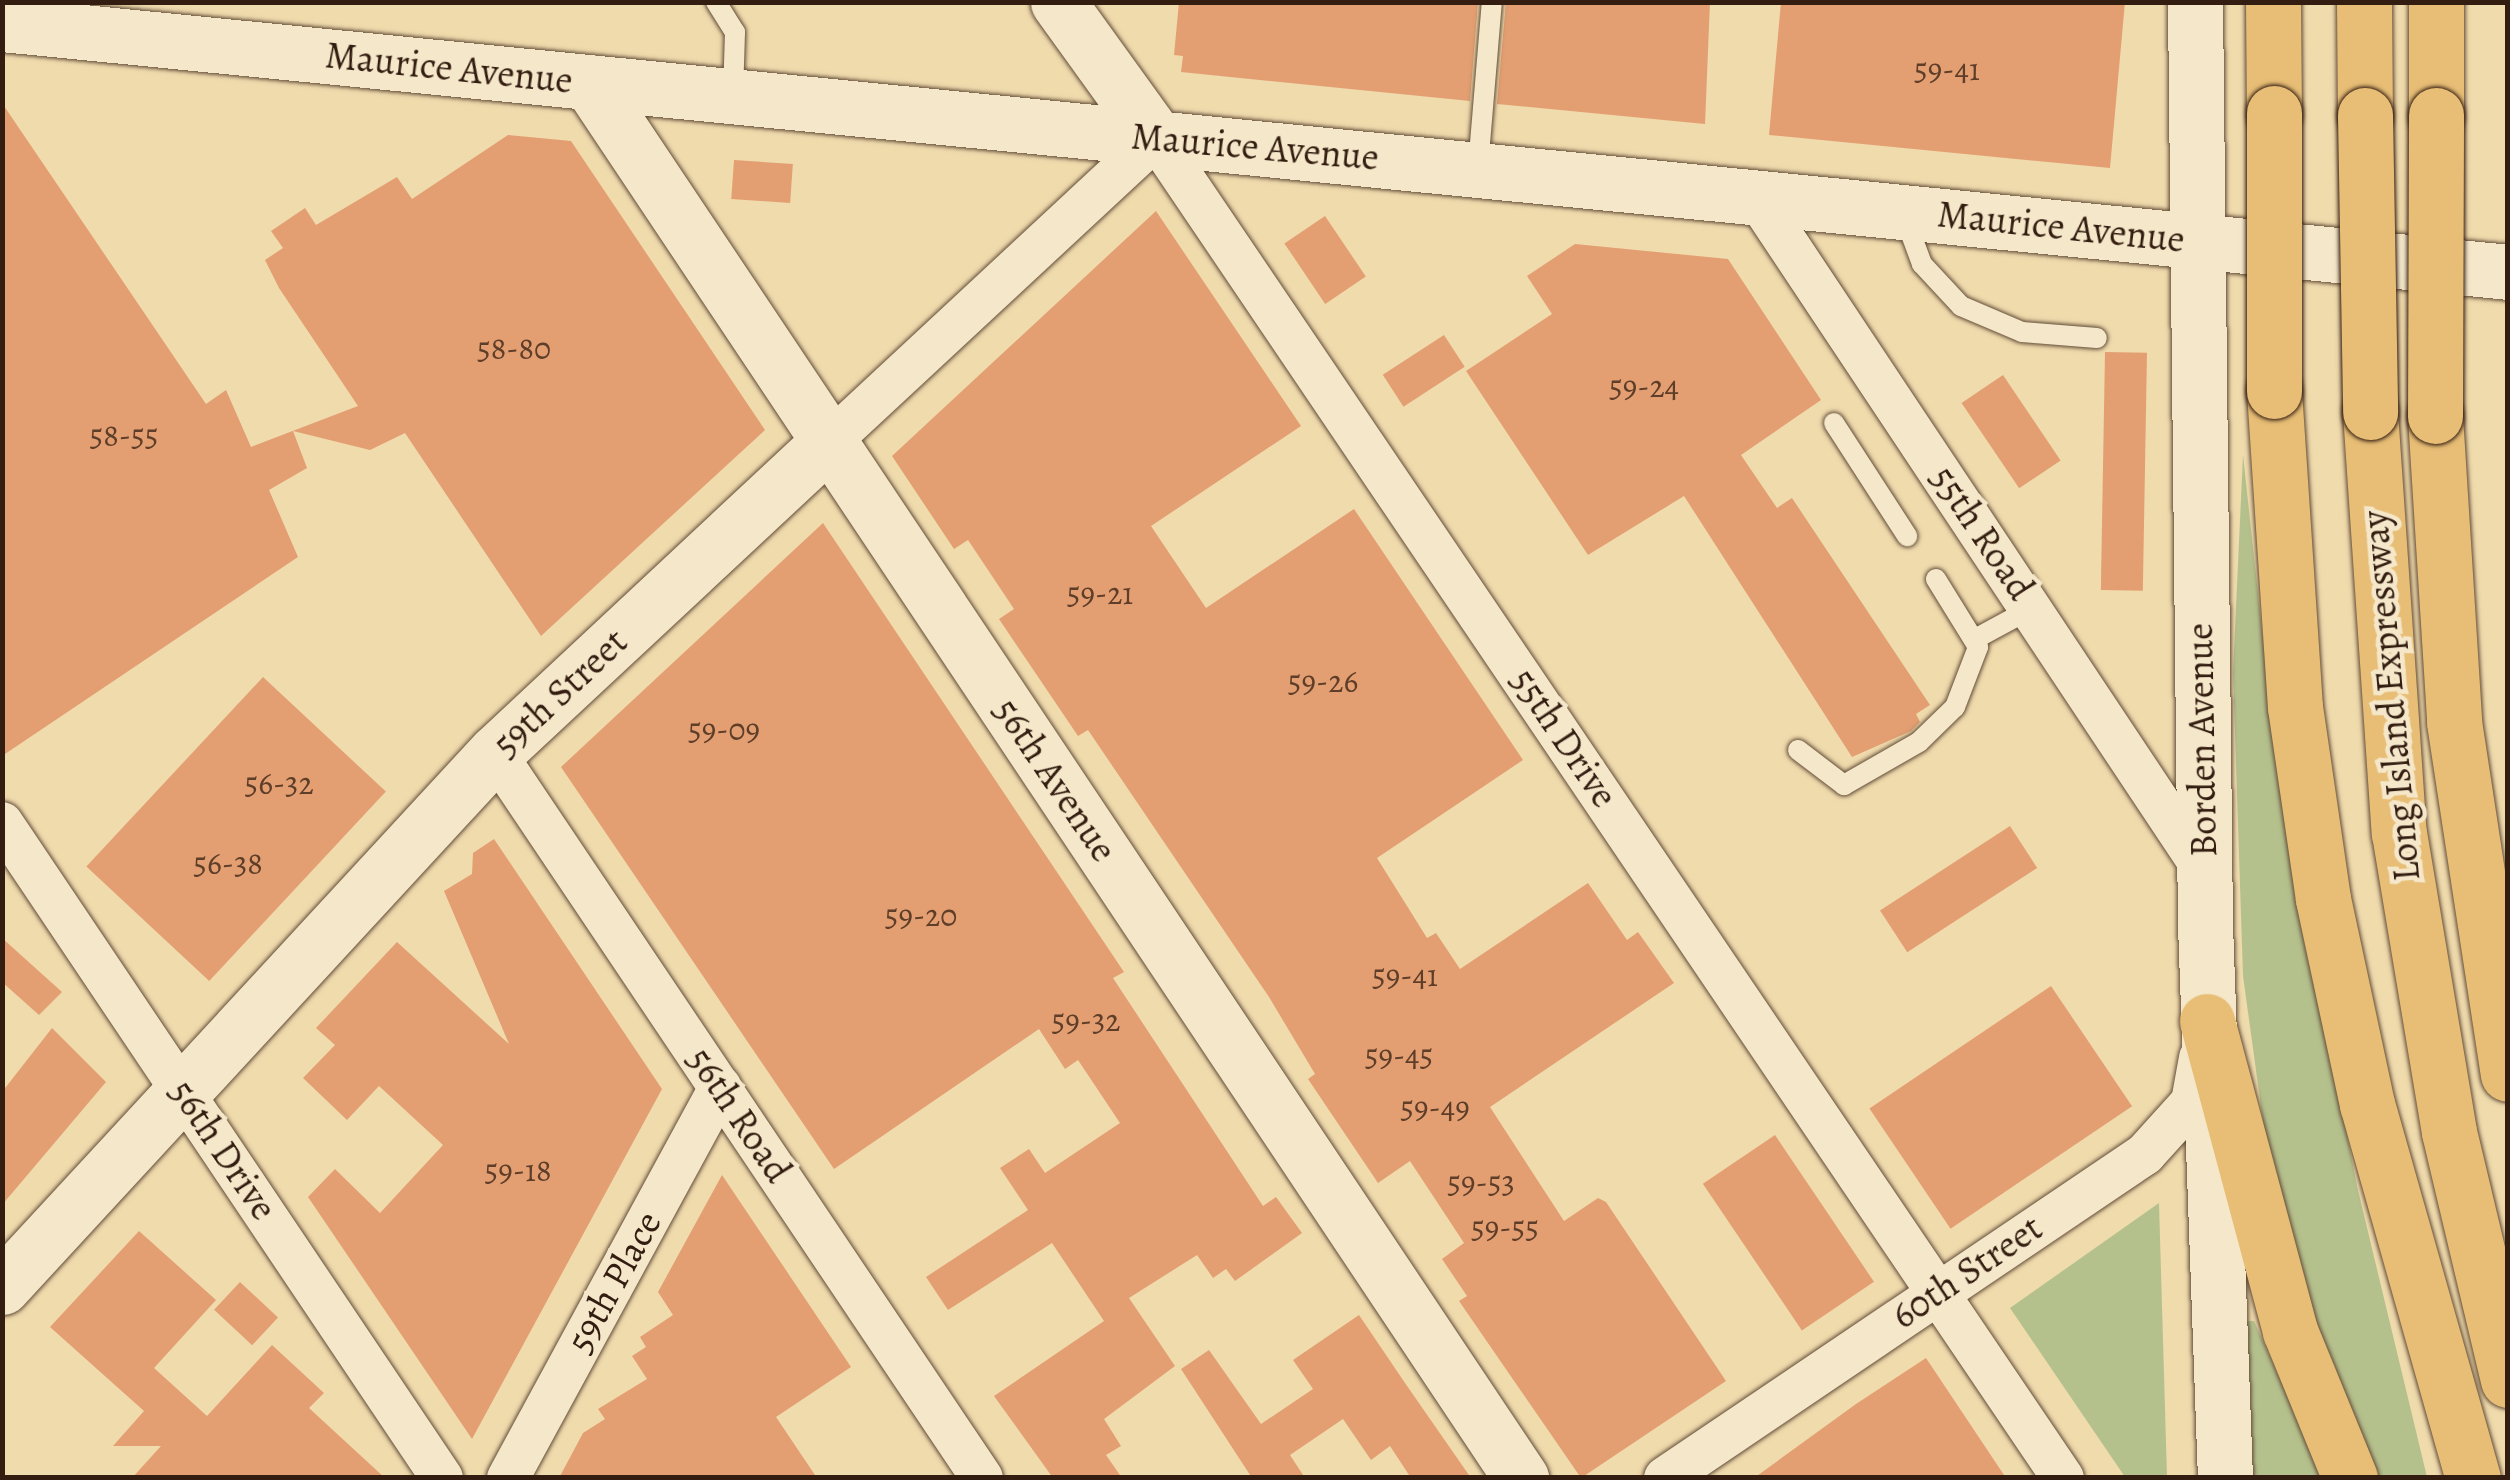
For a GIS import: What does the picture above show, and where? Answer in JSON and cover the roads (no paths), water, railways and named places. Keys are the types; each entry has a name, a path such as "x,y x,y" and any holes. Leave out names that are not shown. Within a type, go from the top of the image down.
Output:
{"highway":[{"path":"2274,2 2274,391 2294,707 2323,899 2367,1104 2473,1478"},
{"name":"Long Island Expressway","path":"2364,2 2370,412 2399,832 2449,1132 2508,1380"},
{"name":"Long Island Expressway","path":"2436,2 2435,416 2454,722 2508,1074"},
{"path":"2207,1021 2290,1331 2350,1478"}],"main road":[{"name":"55th Drive","path":"1058,2 1156,138"},
{"name":"Borden Avenue","path":"2195,2 2207,1021 2218,1148 2225,1478"},
{"name":"Maurice Avenue","path":"2,24 1478,167 2508,272"},
{"name":"56th Avenue","path":"589,82 1521,1478"},
{"name":"59th Street","path":"2,1287 494,752 828,443"}],"street":[{"name":"59th Street","path":"828,443 1156,138"},
{"name":"55th Drive","path":"1156,138 2063,1478"},
{"name":"55th Road","path":"1757,198 2204,870"},
{"name":"56th Road","path":"494,752 982,1478"},
{"name":"56th Drive","path":"2,823 442,1478"},
{"name":"60th Street","path":"1665,1478 2162,1140 2192,1102 2207,1021"},
{"name":"59th Place","path":"508,1478 720,1086"}],"lane":[{"path":"716,2 736,32 733,96"},
{"path":"1478,167 1492,2"},
{"path":"1903,212 1922,264 1961,306 2022,332 2097,338"},
{"path":"1834,424 1907,536"},
{"path":"1798,750 1836,784 1862,778 1919,742 1955,707 1979,658 1975,639 1936,579"},
{"path":"1975,639 2032,608"}]}
